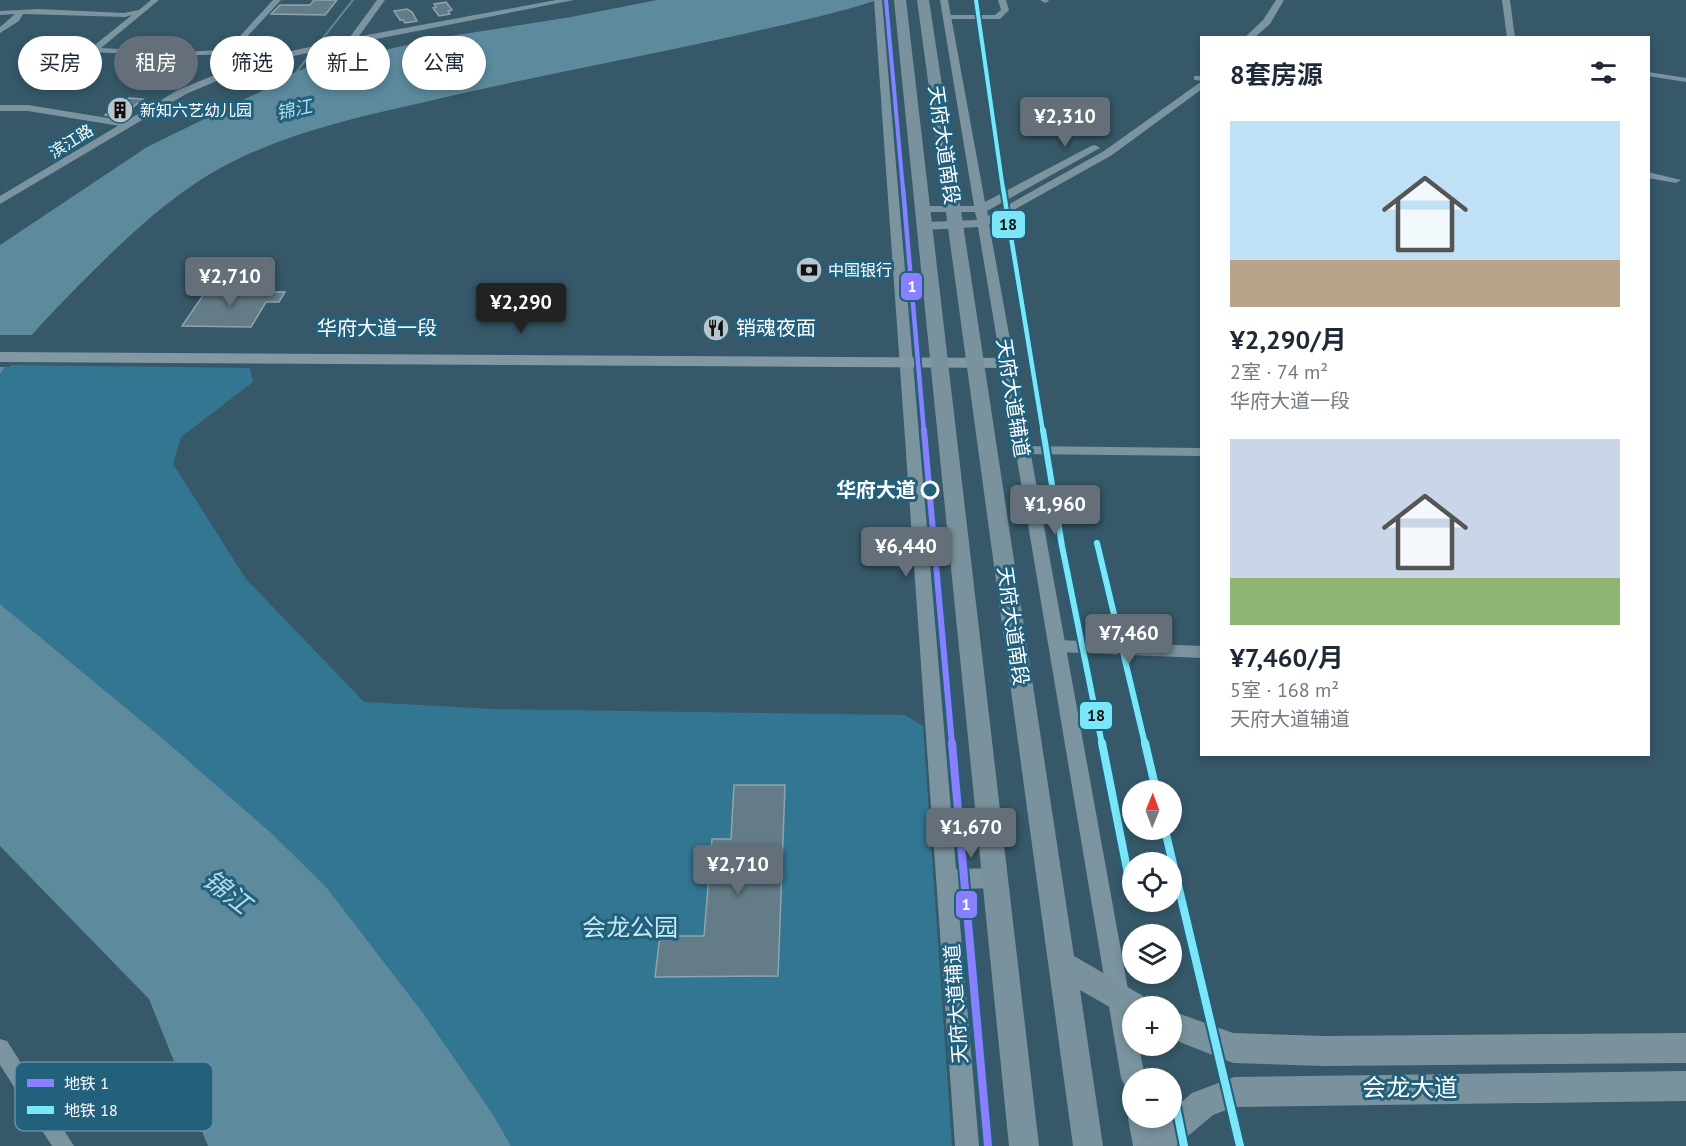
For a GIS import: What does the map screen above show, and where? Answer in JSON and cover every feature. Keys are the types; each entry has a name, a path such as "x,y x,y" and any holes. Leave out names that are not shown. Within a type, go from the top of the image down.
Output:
{"main road":[{"name":"天府大道南段","path":"900,0 1024,1146"},
{"name":"天府大道南段","path":"923,0 1088,1146"},
{"path":"0,346 34,352"},
{"path":"0,357 34,352 1007,358"},
{"path":"1062,964 1122,1001"},
{"name":"会龙大道","path":"1182,1029 1233,1048 1335,1051 1686,1048"},
{"name":"会龙大道","path":"1152,1146 1203,1104 1234,1092 1686,1086"}],"street":[{"path":"0,13 125,15 135,12 149,0"},
{"path":"155,0 94,50 177,54 210,53"},
{"path":"245,36 277,0"},
{"path":"355,36 381,0"},
{"name":"滨江路","path":"378,36 570,0"},
{"name":"天府大道辅道","path":"944,0 1021,450 1125,996"},
{"path":"947,17 997,17 1005,10 1002,0"},
{"path":"1250,36 1267,22 1280,0"},
{"path":"1263,36 1281,17 1290,0"},
{"path":"1506,0 1511,36"},
{"name":"天府大道辅道","path":"879,4 968,1146"},
{"path":"0,31 20,13"},
{"path":"1650,74 1686,80"},
{"path":"925,218 982,216 1108,153 1200,79"},
{"name":"滨江路","path":"0,201 126,124 182,92 210,80"},
{"path":"0,108 28,108 126,124"},
{"path":"1650,175 1676,180"},
{"path":"925,218 982,216"},
{"path":"1021,450 1200,452"},
{"path":"1057,646 1200,652"},
{"path":"947,879 996,878"},
{"path":"0,1048 15,1071"},
{"path":"1142,1128 1145,1146"},
{"path":"54,1131 64,1146"}],"green space":[{"name":"会龙公园","path":"7,365 250,368 253,382 181,437 173,464 246,579 364,702 493,709 905,715 923,726 952,1146 511,1146 492,1113 423,1013 327,888 155,732 0,604 0,374"}],"water":[{"path":"657,0 877,0 748,33 486,88 486,36 451,36 571,17"},
{"name":"锦江","path":"402,46 402,90 478,90 309,131 240,158 195,183 154,214 115,249 28,339 0,374 0,245 147,147 264,90 294,90 294,73 306,68 306,90 390,90 390,49"},
{"name":"锦江","path":"0,604 155,732 271,833 327,888 423,1013 492,1113 511,1146 208,1146 202,1131 213,1131 213,1062 174,1062 149,999 0,846"}],"pier":[{"path":"0,335 35,335 9,367 0,367"}],"building":[{"path":"314,0 337,0 325,15 271,14 280,5 310,5"},
{"path":"446,2 452,10 448,11 450,14 439,16 433,8 436,7 434,4"},
{"path":"407,9 412,12 417,21 405,23 394,11"},
{"path":"129,98 143,99 128,111 113,117 105,115"},
{"path":"206,291 285,292 279,302 266,302 251,327 182,326"},
{"path":"734,785 785,785 778,976 655,977 660,936 704,936 712,839 731,839"}],"waterway":[{"path":"294,75 353,0"}],"metro line":[{"name":"1","path":"886,0 988,1146"},
{"name":"18","path":"976,0 1010,236 1062,546 1124,852"},
{"name":"18","path":"1097,543 1154,780"},
{"name":"18","path":"1167,840 1240,1146"},
{"name":"18","path":"1180,1128 1184,1146"}],"place":[{"name":"新知六艺幼儿园","path":"120,110"},
{"name":"中国银行","path":"809,270"},
{"name":"销魂夜面","path":"716,328"},
{"name":"华府大道","path":"930,490"}]}
